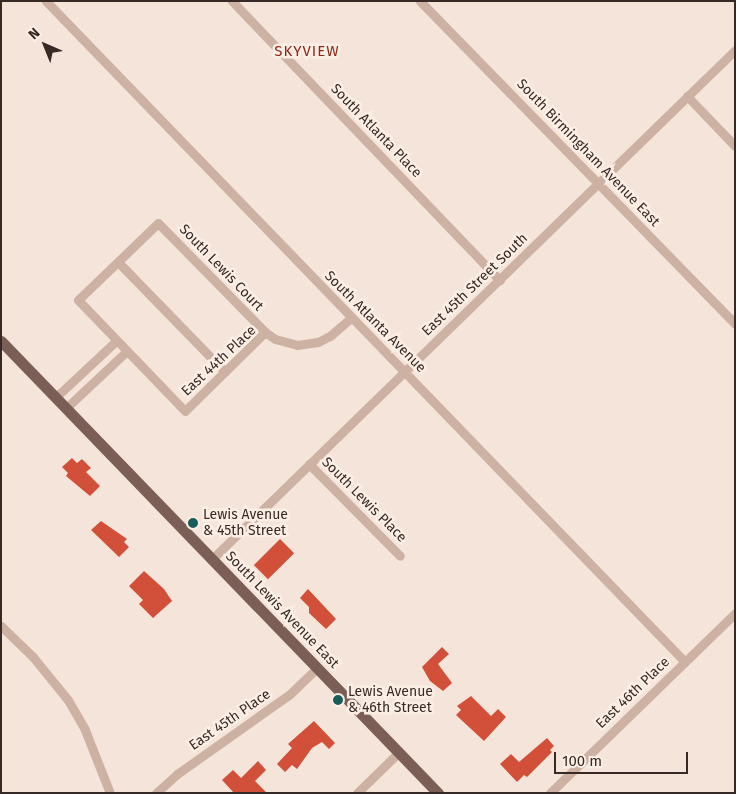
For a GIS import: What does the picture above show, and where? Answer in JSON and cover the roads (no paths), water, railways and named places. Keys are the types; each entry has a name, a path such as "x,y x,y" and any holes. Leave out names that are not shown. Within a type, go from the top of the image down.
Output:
{"main road":[{"name":"South Lewis Avenue East","path":"1,341 438,793"}],"street":[{"name":"South Atlanta Avenue","path":"46,1 685,662"},
{"name":"South Atlanta Place","path":"232,1 500,280"},
{"name":"South Birmingham Avenue East","path":"420,1 735,324"},
{"name":"East 45th Street South","path":"212,559 735,50"},
{"path":"687,96 735,146"},
{"name":"South Lewis Court","path":"118,262 158,222 265,332"},
{"path":"66,408 127,351 78,300 118,262 225,372"},
{"name":"East 44th Place","path":"127,351 186,410 265,332 286,343 303,345 318,342 339,329 351,318"},
{"path":"56,397 116,340"},
{"name":"South Lewis Place","path":"309,464 400,556"},
{"name":"East 46th Place","path":"550,793 735,613"},
{"path":"1,626 38,662 68,700 85,730 111,791"},
{"name":"East 45th Place","path":"157,793 177,774 290,694 317,668"},
{"path":"356,793 399,752"}],"place":[{"name":"Lewis Avenue & 45th Street","path":"193,523"},
{"name":"Lewis Avenue & 46th Street","path":"338,700"}],"district":[{"name":"SKYVIEW","path":"307,52"}]}
